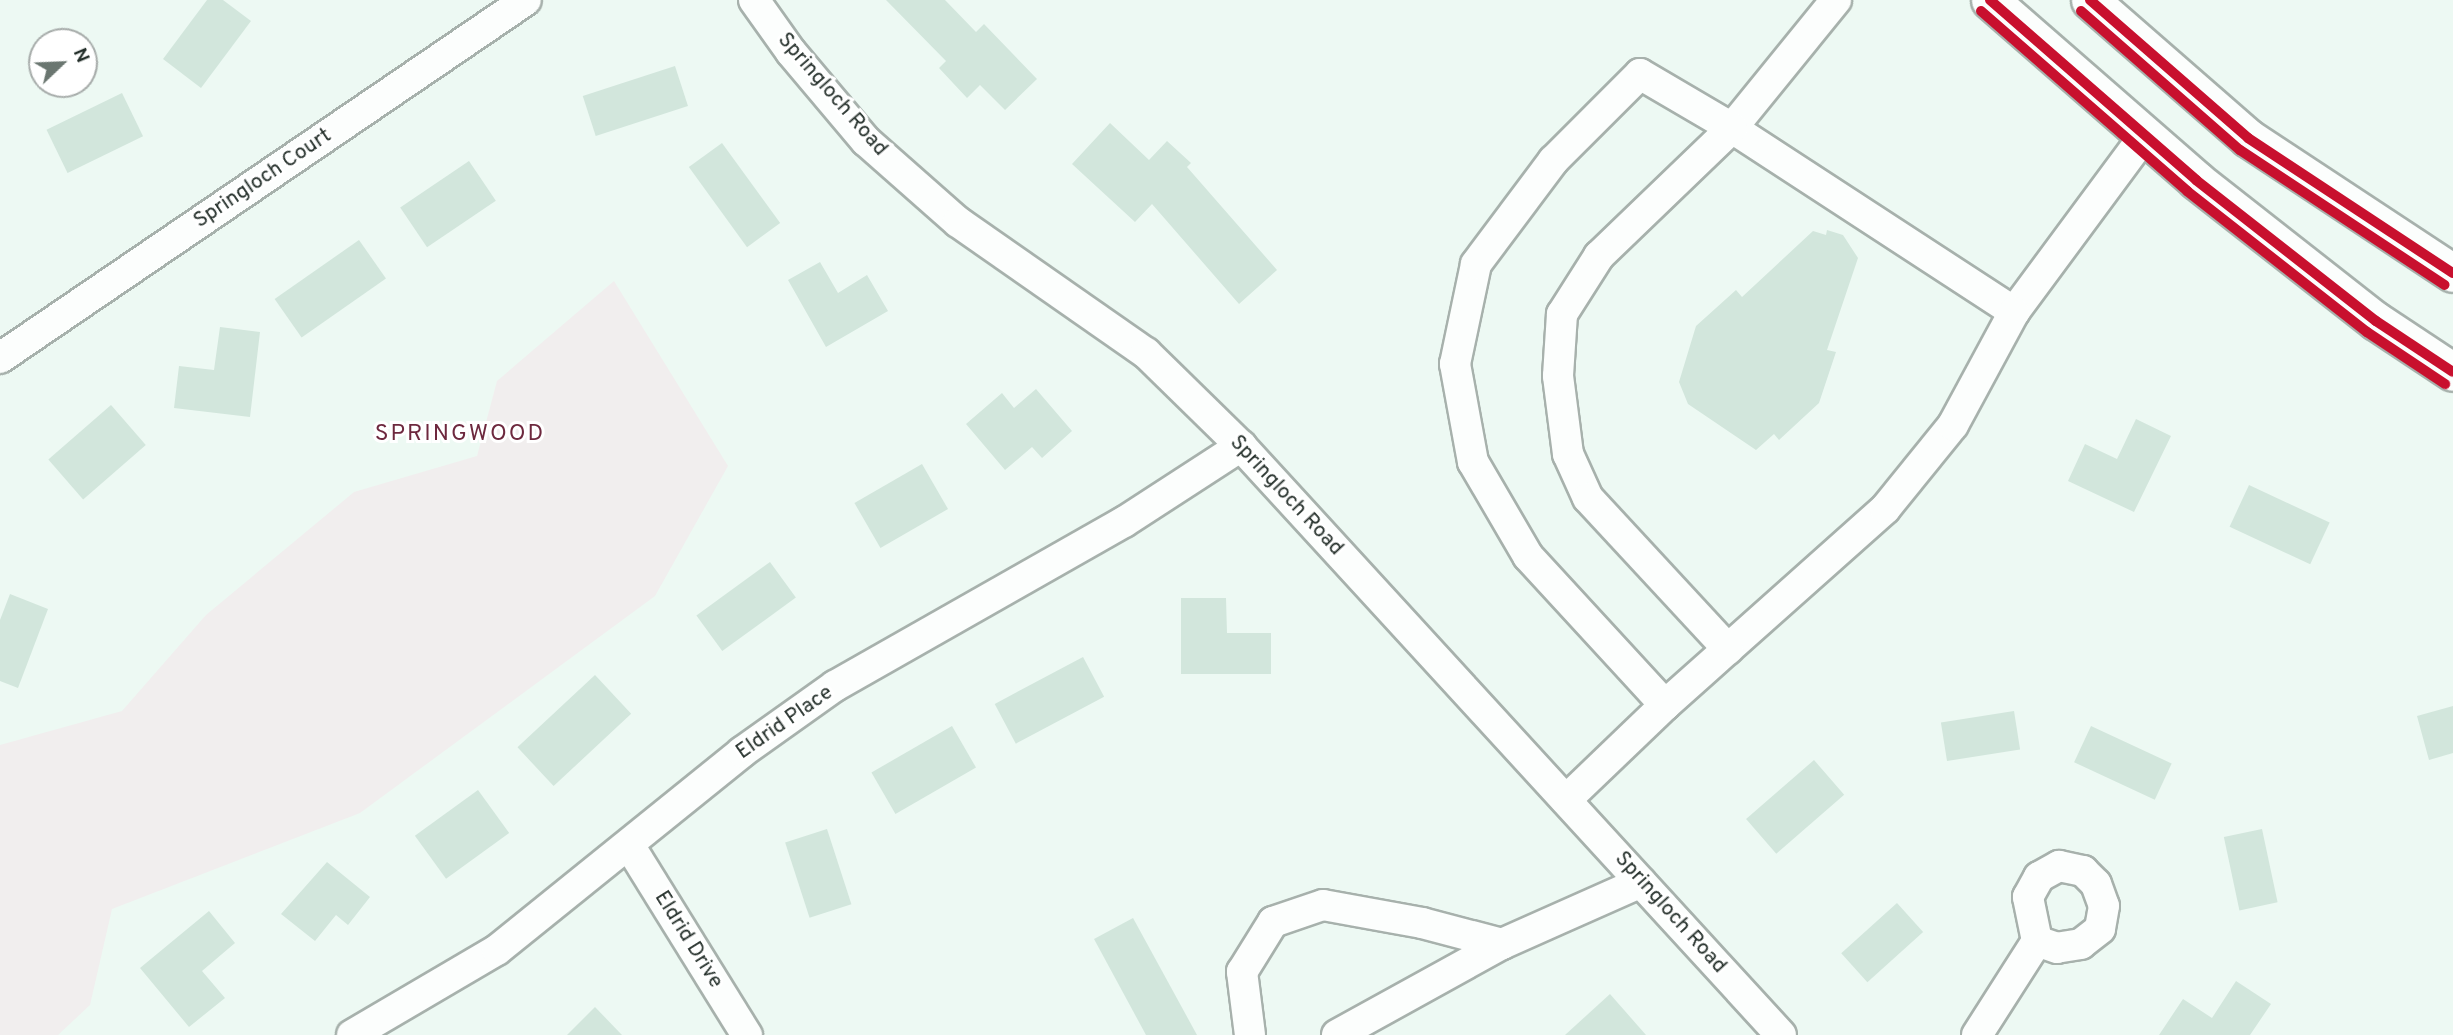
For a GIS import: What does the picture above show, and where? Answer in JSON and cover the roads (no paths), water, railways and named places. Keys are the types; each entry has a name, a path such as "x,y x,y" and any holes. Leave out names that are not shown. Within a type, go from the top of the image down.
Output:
{"main road":[{"path":"1990,0 2145,135 2376,321 2453,372"},
{"path":"2090,0 2248,138 2453,273"}],"street":[{"name":"Springloch Court","path":"0,358 526,0"},
{"name":"Springloch Road","path":"754,0 791,52 866,141 958,222 1146,353 1241,446 1781,1035"},
{"path":"1728,649 1588,498 1567,454 1558,376 1562,314 1599,256 1732,128 1836,0"},
{"path":"1665,705 1528,556 1473,462 1455,364 1476,264 1553,161 1640,74 1732,128 2014,312"},
{"path":"1566,800 1665,705 1885,509 1953,425 2014,312 2145,135"},
{"name":"Eldrid Place","path":"352,1035 497,950 742,752 835,686 1124,522 1241,446"},
{"name":"Eldrid Drive","path":"629,845 747,1035"},
{"path":"1337,1035 1503,944 1641,882"},
{"path":"1250,1035 1242,972 1273,922 1323,905 1422,923 1503,944"},
{"path":"1977,1035 2037,941"}],"district":[{"name":"SPRINGWOOD","path":"460,435"}]}
